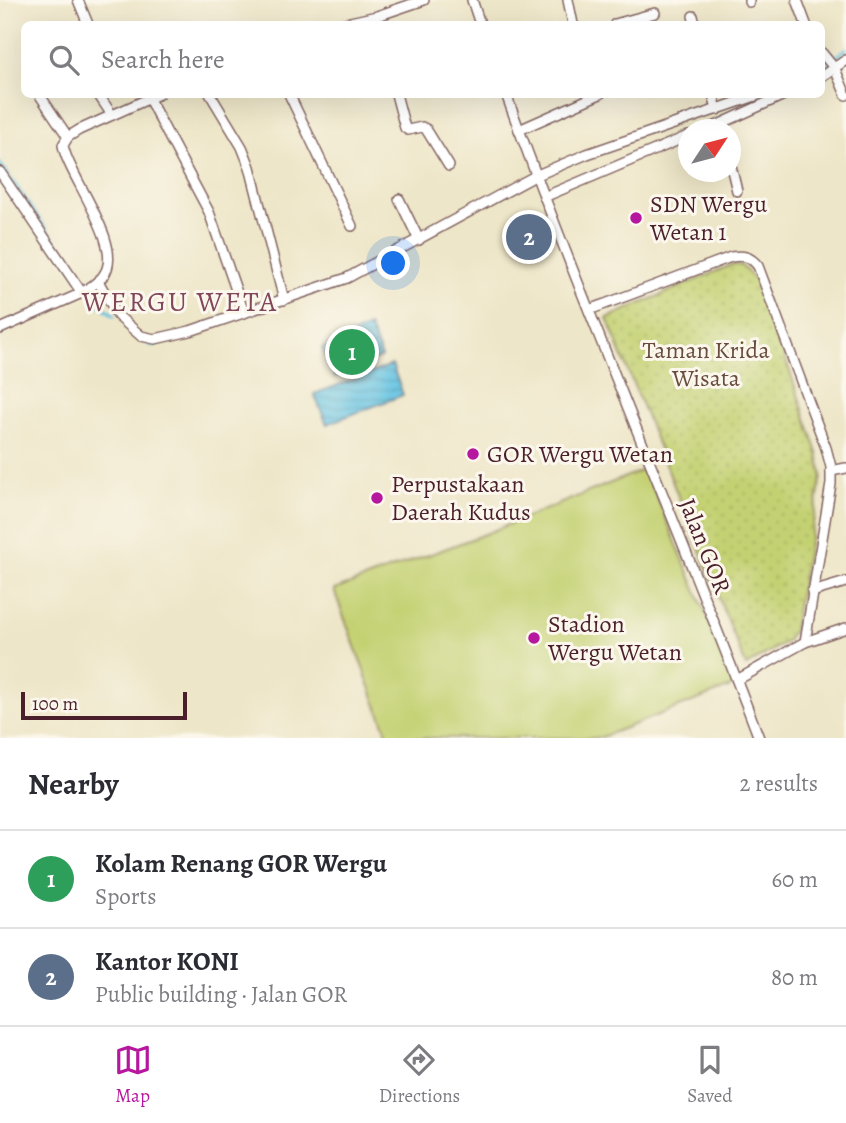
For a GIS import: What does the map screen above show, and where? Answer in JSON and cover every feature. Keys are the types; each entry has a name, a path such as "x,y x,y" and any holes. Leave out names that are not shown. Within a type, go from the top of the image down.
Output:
{"street":[{"path":"78,0 87,21"},
{"path":"378,20 424,0"},
{"path":"472,0 479,21"},
{"path":"568,0 572,21"},
{"path":"797,0 805,21"},
{"path":"626,21 655,13"},
{"path":"846,60 827,61 846,95"},
{"path":"42,98 68,137"},
{"path":"100,98 111,115"},
{"path":"211,98 242,147 250,167 284,300"},
{"path":"291,98 352,226"},
{"path":"397,98 405,128 426,129 449,166"},
{"name":"Jalan GOR","path":"507,98 536,179 759,738"},
{"path":"519,130 591,98"},
{"path":"714,98 717,110"},
{"path":"96,282 118,316 134,331 148,339 190,331 347,278 587,154 750,98"},
{"path":"738,119 778,98"},
{"path":"0,329 83,292 107,270 107,247 94,209 63,145 68,137 149,99 209,212 244,313"},
{"path":"544,197 678,140"},
{"path":"0,172 83,292"},
{"path":"735,182 737,191"},
{"path":"399,199 419,240"},
{"path":"589,310 731,257 741,255 751,258 758,266 831,471 805,642"},
{"path":"831,471 846,468"},
{"path":"812,592 846,582"},
{"path":"737,680 805,642 846,628"}],"green space":[{"name":"Taman Krida Wisata","path":"731,265 744,268 762,291 818,453 822,475 793,630 787,641 746,666 607,318"},
{"name":"Stadion Wergu Wetan","path":"645,469 736,685 599,738 389,738 334,590 490,532"}],"water":[{"path":"369,327 382,357 335,377 322,348"},
{"path":"392,365 403,395 327,424 314,394"}],"waterway":[{"path":"825,66 846,49"},
{"path":"0,164 99,304 114,315"},
{"path":"144,340 151,345 162,342"}],"place":[{"name":"SDN Wergu Wetan 1","path":"636,218"},
{"name":"Kantor KONI","path":"529,237"},
{"name":"Kolam Renang GOR Wergu","path":"352,352"},
{"name":"GOR Wergu Wetan","path":"473,454"},
{"name":"Perpustakaan Daerah Kudus","path":"377,498"},
{"name":"Stadion Wergu Wetan","path":"534,638"}],"district":[{"name":"WERGU WETA","path":"180,302"}]}
